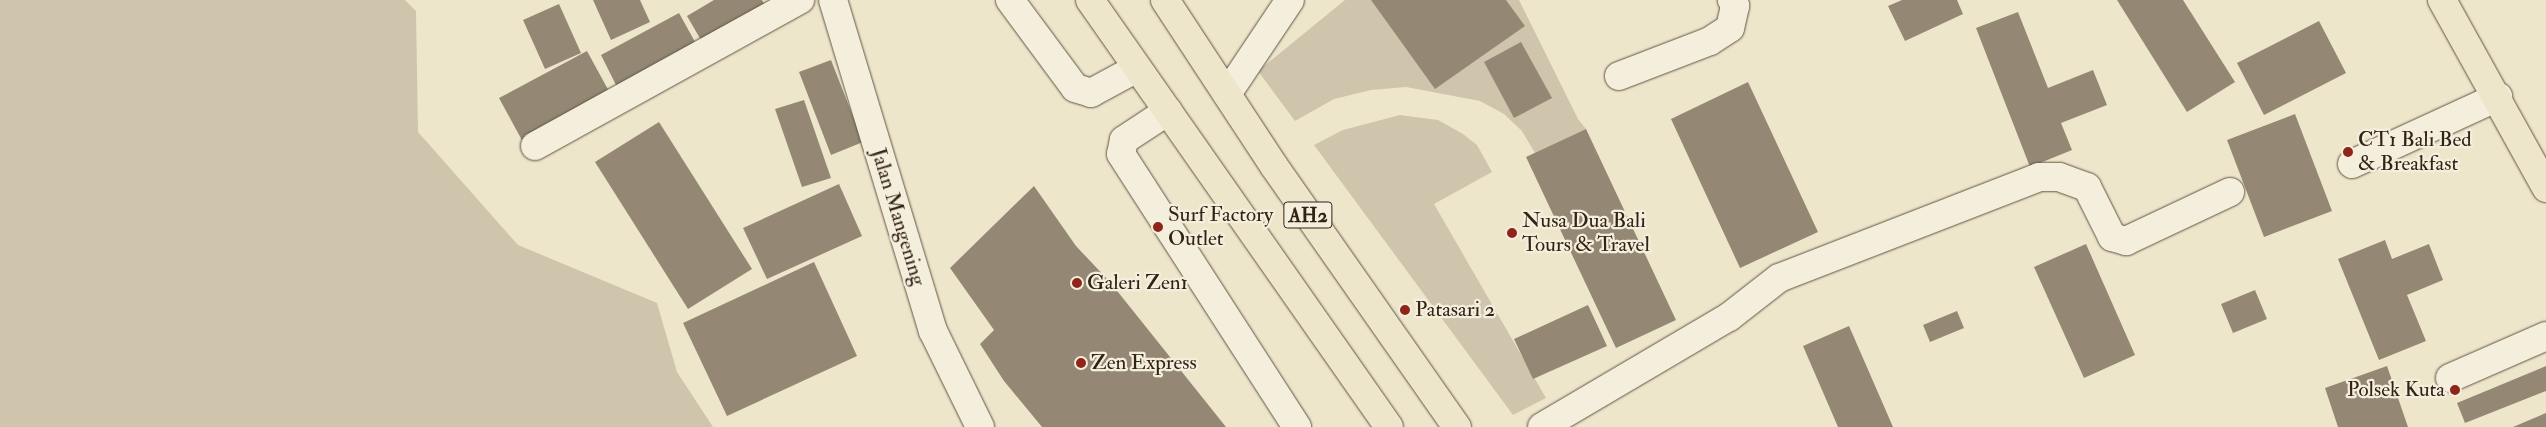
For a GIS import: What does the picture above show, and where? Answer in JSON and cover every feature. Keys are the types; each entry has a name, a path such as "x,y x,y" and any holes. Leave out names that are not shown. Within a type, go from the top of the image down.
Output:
{"main road":[{"name":"AH2","path":"1090,0 1388,427"},
{"name":"AH2","path":"1165,0 1274,166 1457,427"},
{"path":"2442,0 2498,98 2546,188"}],"street":[{"path":"535,146 800,0"},
{"name":"Jalan Mangening","path":"833,0 933,331 980,427"},
{"path":"1010,0 1075,88 1091,93 1137,68"},
{"path":"1227,94 1290,0"},
{"path":"1619,76 1710,41 1730,28 1735,6 1732,0"},
{"path":"2352,164 2498,98"},
{"path":"1168,111 1124,140 1121,154 1297,427"},
{"path":"1542,427 1729,317 1779,278 2039,177 2059,177 2087,187 2112,237 2126,241 2230,192"},
{"path":"2450,378 2546,336"}],"shaded area":[{"path":"0,0 405,0 416,11 418,132 518,245 657,303 677,372 713,427 0,427"},
{"path":"1345,0 1519,0 1578,119 1586,129 1535,153 1522,131 1504,114 1480,101 1406,87 1371,90 1334,99 1295,121 1258,71"},
{"path":"1400,115 1438,120 1463,134 1477,145 1492,172 1434,204 1546,398 1513,415 1314,145 1343,130"}],"building":[{"path":"593,0 640,0 650,22 611,40"},
{"path":"714,0 762,0 768,11 705,47 687,16"},
{"path":"1371,0 1506,0 1525,26 1435,89"},
{"path":"1902,0 1957,0 1963,14 1905,41 1888,6"},
{"path":"2117,0 2183,0 2235,82 2187,112"},
{"path":"559,4 581,53 545,69 523,20"},
{"path":"2018,12 2048,88 2093,70 2107,105 2061,123 2072,150 2030,167 1976,28"},
{"path":"679,13 699,49 619,91 601,55"},
{"path":"2319,21 2346,73 2264,115 2237,63"},
{"path":"1521,42 1552,98 1514,118 1484,62"},
{"path":"587,51 611,95 524,144 499,98"},
{"path":"831,60 863,142 831,155 799,72"},
{"path":"1748,82 1818,232 1740,268 1671,119"},
{"path":"804,100 831,178 802,187 775,109"},
{"path":"2295,114 2332,211 2264,237 2227,140"},
{"path":"659,122 752,269 688,309 595,162"},
{"path":"1586,129 1676,320 1616,348 1526,157"},
{"path":"839,184 862,236 767,279 743,228"},
{"path":"1034,186 1076,246 1110,282 1226,427 1042,427 1004,381 980,344 994,330 950,268"},
{"path":"2385,240 2392,259 2429,244 2443,280 2407,295 2426,341 2379,360 2338,259"},
{"path":"2086,244 2135,355 2084,378 2034,267"},
{"path":"814,262 857,356 727,416 683,323"},
{"path":"2255,290 2267,319 2233,333 2221,304"},
{"path":"1588,305 1607,346 1533,379 1514,339"},
{"path":"1957,311 1964,328 1930,342 1923,325"},
{"path":"1849,326 1893,427 1838,427 1803,346"},
{"path":"2387,366 2408,427 2338,427 2325,388"},
{"path":"2546,366 2546,391 2465,423 2457,403"},
{"path":"2546,413 2546,427 2513,427"}],"place":[{"name":"CT1 Bali Bed & Breakfast","path":"2348,152"},
{"name":"Surf Factory Outlet","path":"1158,227"},
{"name":"Nusa Dua Bali Tours & Travel","path":"1512,233"},
{"name":"Galeri Zen1","path":"1077,283"},
{"name":"Patasari 2","path":"1405,310"},
{"name":"Zen Express","path":"1081,363"},
{"name":"Polsek Kuta","path":"2455,390"}]}
